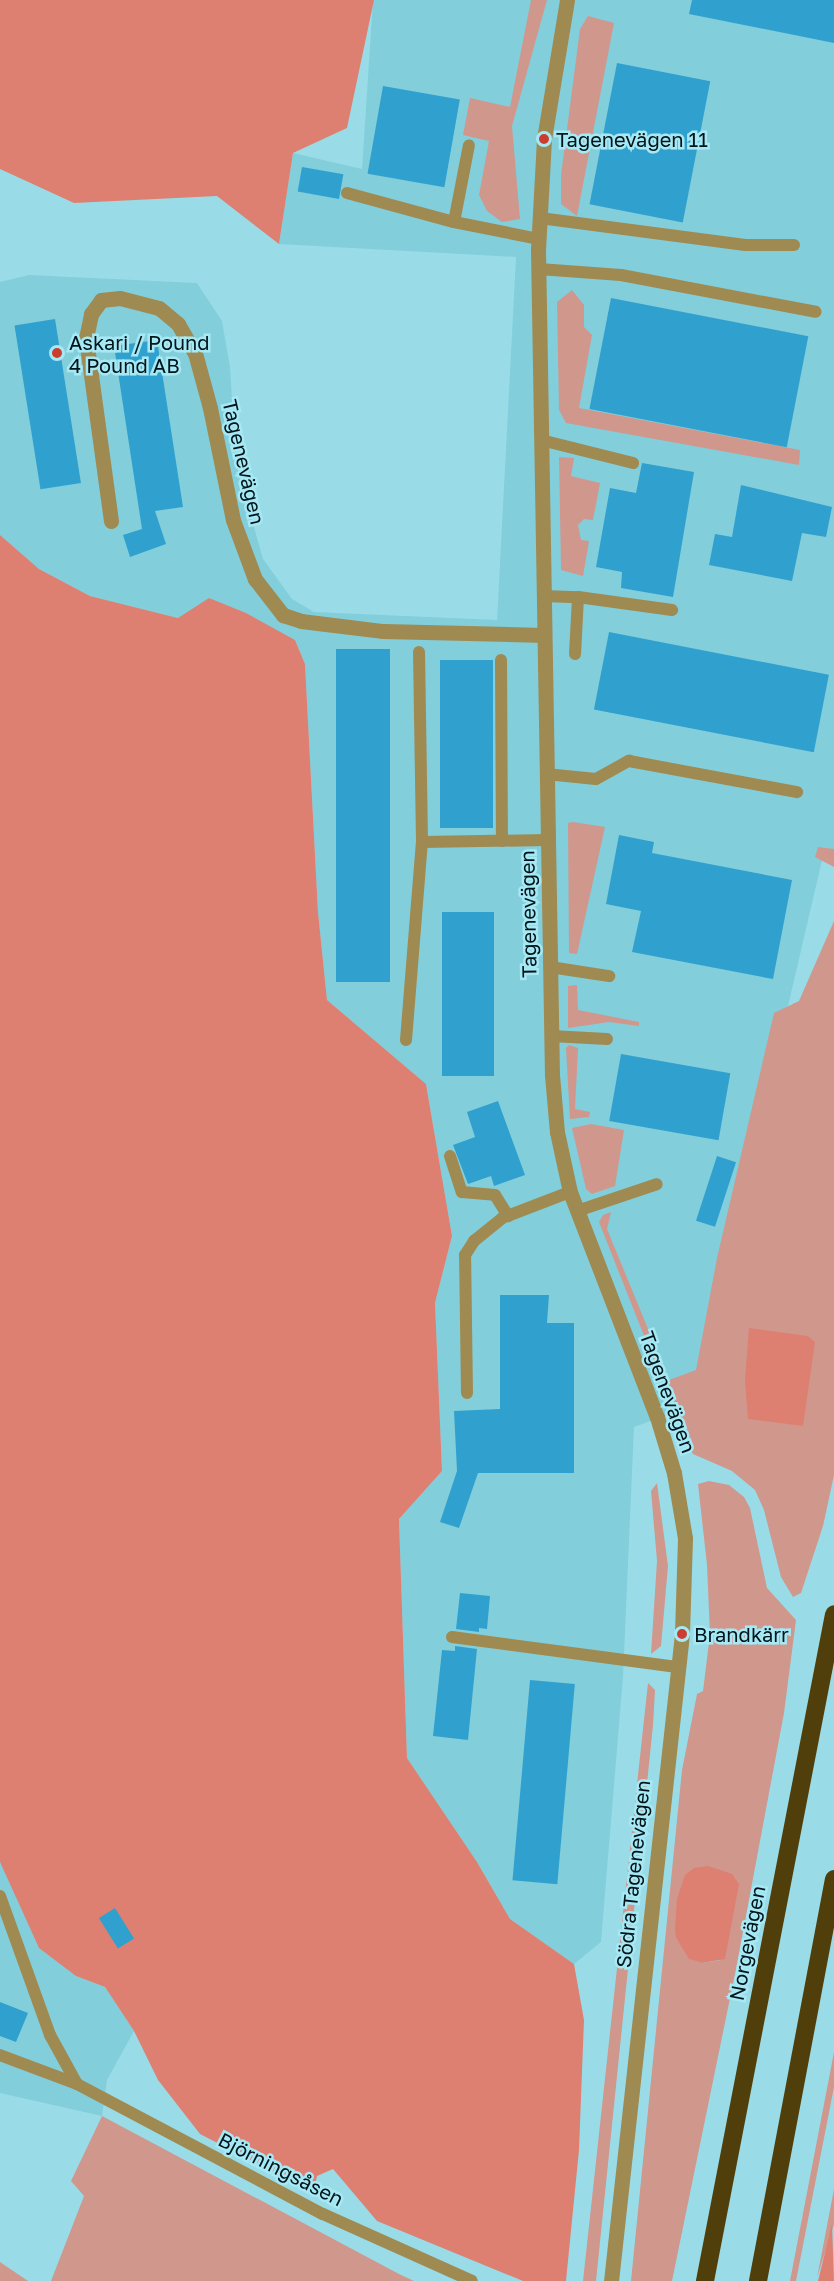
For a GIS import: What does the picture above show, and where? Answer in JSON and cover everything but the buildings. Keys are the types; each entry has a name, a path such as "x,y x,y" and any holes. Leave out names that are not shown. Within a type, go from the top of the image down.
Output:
{"highway":[{"name":"Norgevägen","path":"705,2281 834,1614"},
{"path":"758,2281 834,1879"}],"street":[{"name":"Tagenevägen","path":"567,0 544,139 539,239 551,1036 557,1132 570,1191 646,1387 674,1473"},
{"name":"Tagenevägen","path":"111,521 86,338 92,315 101,300 120,298 159,308 178,324 195,353 210,408 232,520 255,579 283,615 301,621 384,631 544,635"},
{"name":"Södra Tagenevägen","path":"611,2281 685,1590 685,1538 674,1473"}],"lane":[{"path":"454,222 469,145"},
{"path":"347,193 454,222 539,239"},
{"path":"540,218 745,245 794,245"},
{"path":"539,270 621,275 816,312"},
{"path":"541,440 633,463"},
{"path":"543,596 578,597 672,610"},
{"path":"575,654 578,597"},
{"path":"406,1040 422,842 419,652"},
{"path":"501,660 502,841"},
{"path":"546,774 596,779 629,760 797,792"},
{"path":"422,842 548,840"},
{"path":"550,968 609,976"},
{"path":"551,1036 607,1039"},
{"path":"450,1156 462,1192 495,1195 508,1216"},
{"path":"577,1211 657,1184"},
{"path":"467,1393 465,1255 474,1241 508,1216 570,1191"},
{"path":"452,1637 677,1667"},
{"path":"0,1896 50,2035 77,2084"},
{"name":"Björningsåsen","path":"0,2055 77,2084 323,2214 472,2281"}],"shaded area":[{"path":"0,0 374,0 347,128 293,153 279,244 217,196 74,203 0,169"},
{"path":"373,0 834,0 834,858 823,856 695,1405 634,1427 623,1677 601,1942 574,1964 510,1919 477,1862 407,1758 399,1519 442,1471 435,1303 452,1236 426,1084 327,1000 318,912 305,664 295,640 279,633 178,618 90,596 39,569 0,535 0,282 29,275 197,283 222,321 230,367 236,464 263,559 292,599 314,612 497,620 516,257 279,244 293,153 362,169"},
{"path":"531,0 547,0 512,126 520,219 502,222 487,211 479,195 489,141 463,135 470,98 510,107"},
{"path":"588,16 614,23 577,216 561,204 561,175 580,29"},
{"path":"572,290 584,305 584,327 592,335 579,408 800,450 799,465 566,423 559,410 557,302"},
{"path":"559,457 574,458 571,476 600,483 593,520 584,519 578,525 581,540 589,541 583,576 561,570"},
{"path":"0,535 39,569 90,596 178,618 209,598 246,613 295,640 305,664 318,912 327,1000 426,1084 452,1236 435,1303 442,1471 399,1519 407,1758 477,1862 510,1919 574,1964 584,2020 579,2150 566,2281 523,2281 377,2221 333,2169 317,2176 313,2192 200,2134 158,2080 134,2031 105,1987 76,1976 39,1948 0,1862"},
{"path":"568,823 605,827 577,954 569,953"},
{"path":"818,847 834,849 834,867 815,857"},
{"path":"834,921 834,1475 823,1526 801,1593 793,1597 781,1577 764,1510 755,1490 732,1471 693,1454 688,1447 599,1222 603,1215 611,1212 607,1229 669,1380 696,1370 717,1258 774,1013 799,1001"},
{"path":"577,985 578,1010 639,1022 639,1026 609,1022 568,1028 568,986"},
{"path":"569,1045 578,1048 575,1109 590,1112 589,1117 570,1119 566,1048"},
{"path":"591,1124 624,1130 615,1186 592,1194 586,1189 572,1128"},
{"path":"749,1328 808,1336 815,1342 803,1426 748,1419 745,1380"},
{"path":"709,1481 729,1485 744,1497 750,1508 767,1588 796,1620 784,1713 736,1969 672,2281 631,2281 682,1770 697,1694 703,1691 710,1634 707,1565 698,1484","holes":["676,1938 721,1960 702,1963 690,1959"]},
{"path":"657,1483 668,1566 661,1646 651,1654 657,1561 651,1491"},
{"path":"648,1683 655,1690 653,1725 596,2281 583,2281"},
{"path":"0,1862 76,1976 105,1987 134,2031 107,2080 102,2116 0,2093"},
{"path":"708,1866 732,1874 739,1884 725,1959 702,1963 689,1959 676,1938 675,1929 677,1899 685,1875 694,1868"},
{"path":"834,2052 834,2087 796,2281 790,2281"},
{"path":"102,2116 414,2281 51,2281 84,2196 71,2181"},
{"path":"834,2189 834,2224 817,2278"},
{"path":"832,2224 834,2281 818,2281"},
{"path":"0,2262 28,2281 0,2281"}],"place":[{"name":"Tagenevägen 11","path":"544,139"},
{"name":"Askari / Pound 4 Pound AB","path":"57,353"},
{"name":"Brandkärr","path":"682,1634"}]}
